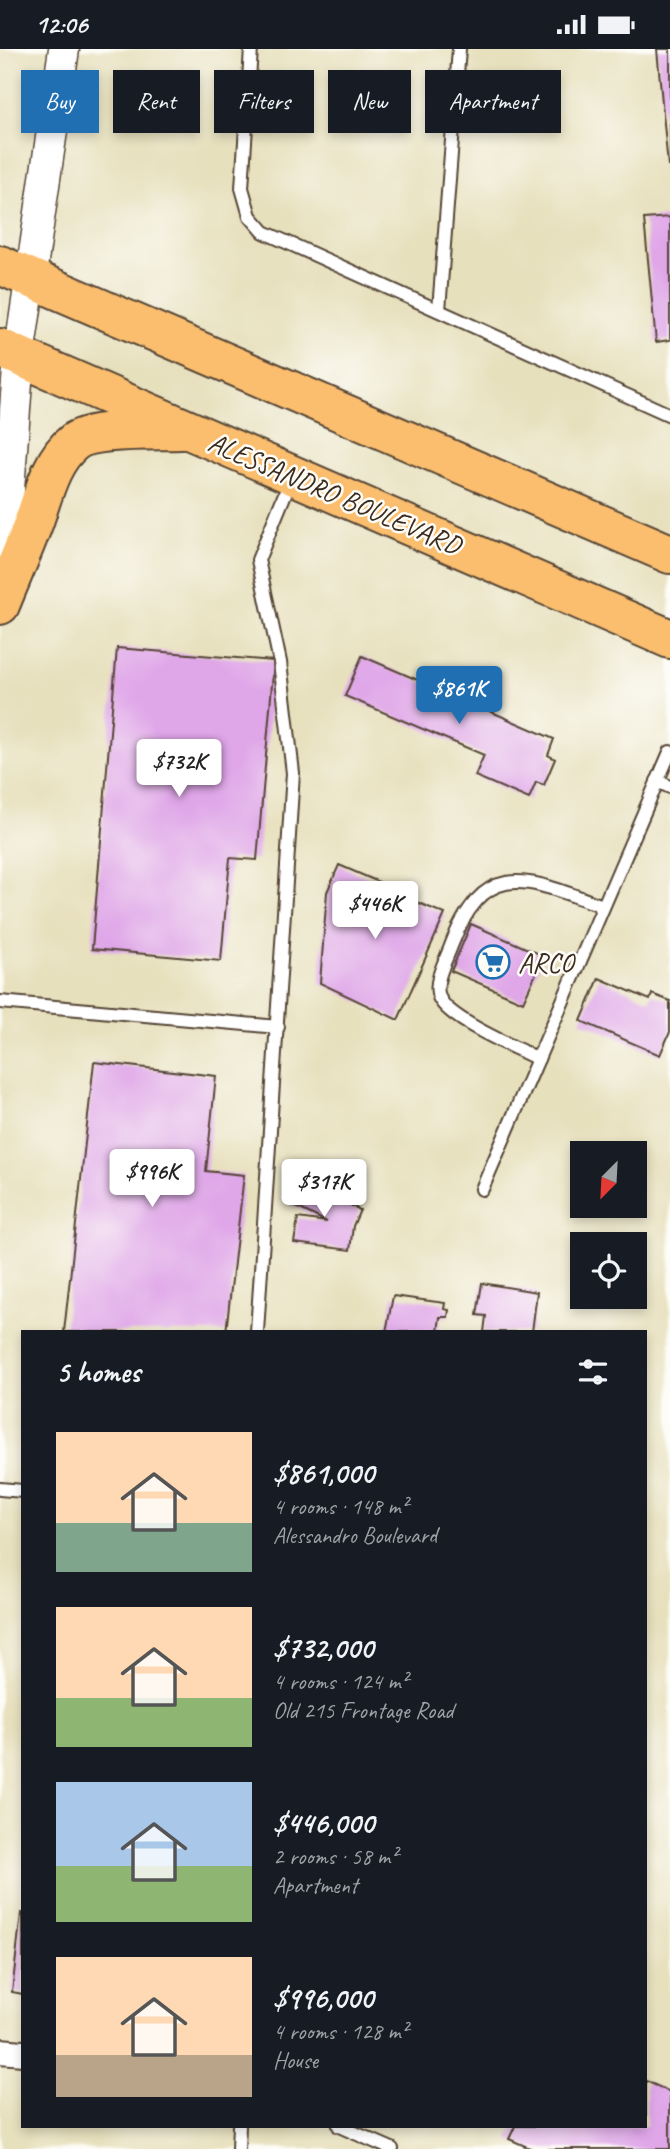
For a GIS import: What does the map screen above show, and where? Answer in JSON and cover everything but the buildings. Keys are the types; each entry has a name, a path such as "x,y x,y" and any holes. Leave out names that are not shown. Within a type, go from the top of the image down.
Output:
{"main road":[{"path":"16,272 670,554"},
{"name":"ALESSANDRO BOULEVARD","path":"10,352 670,639"},
{"path":"0,605 34,523 43,492 57,464 75,441 103,432 189,430"}],"street":[{"path":"0,610 10,352 16,272 55,106 65,49"},
{"path":"0,2052 21,2053"}],"lane":[{"path":"251,49 242,188 250,216 264,232 670,415"},
{"path":"439,310 459,49"},
{"path":"257,1330 293,773 280,661 258,560 292,475"},
{"path":"482,1189 670,752"},
{"path":"657,781 670,787"},
{"path":"538,1059 456,1017 439,999 437,985 459,926 493,886 516,880 536,883 603,906"},
{"path":"0,1003 278,1027"},
{"path":"0,1489 21,1491"},
{"path":"238,2149 239,2128"},
{"path":"344,2128 392,2149"}],"place":[{"name":"ARCO","path":"493,962"}]}
